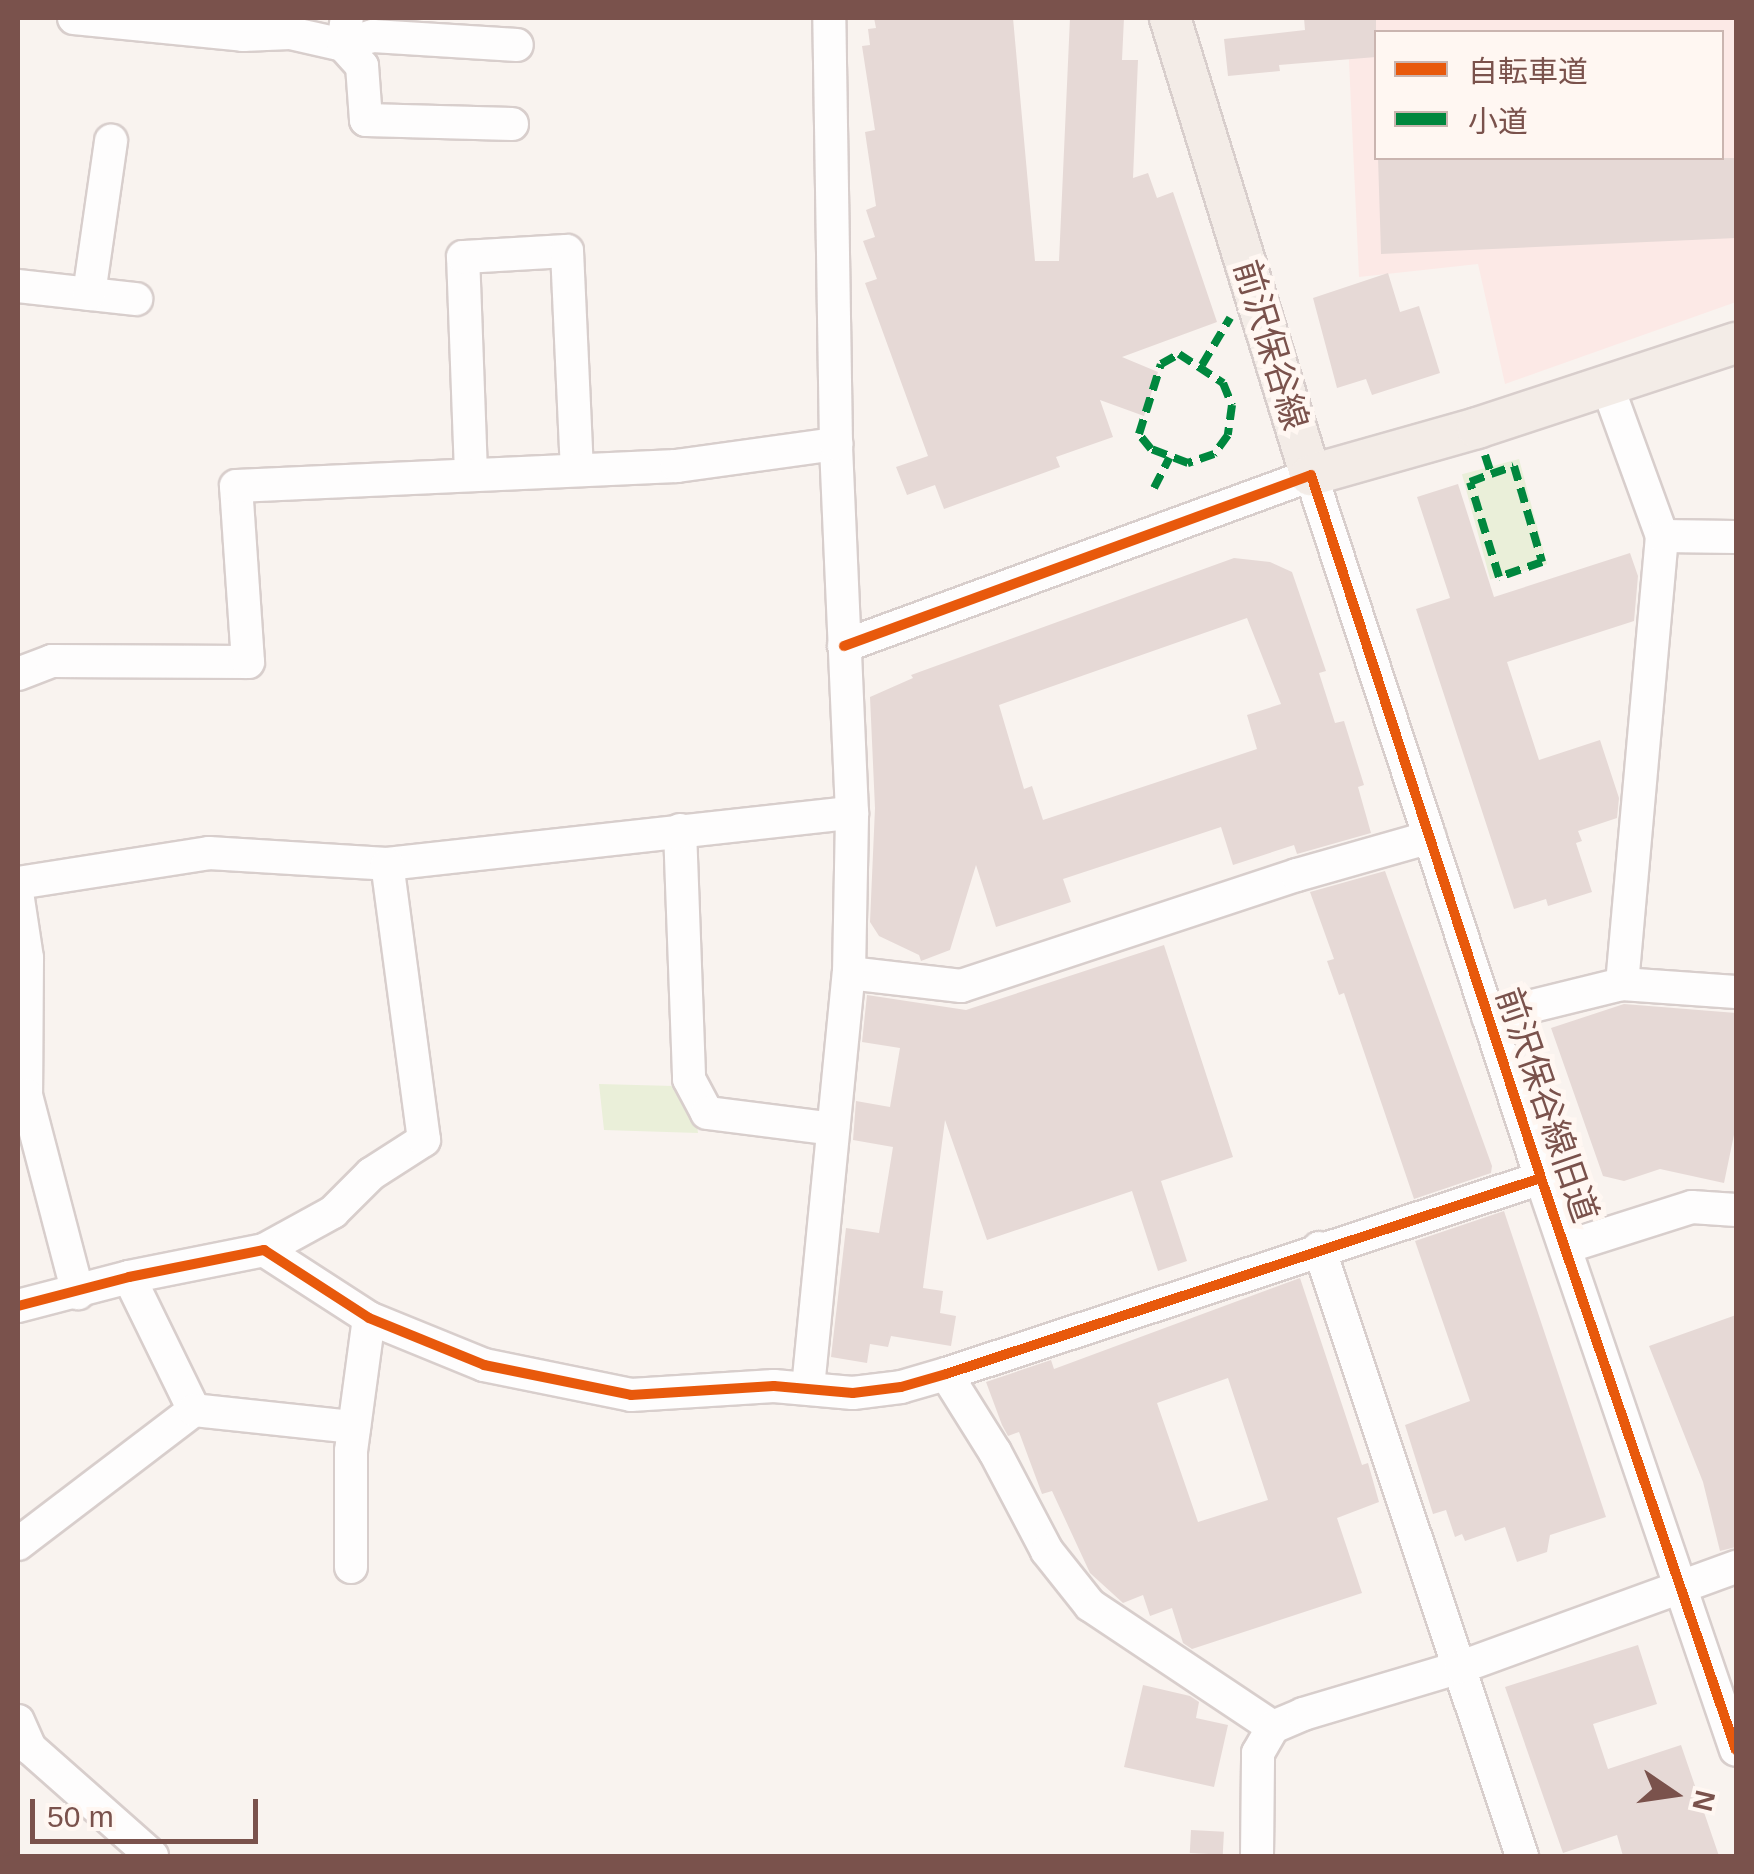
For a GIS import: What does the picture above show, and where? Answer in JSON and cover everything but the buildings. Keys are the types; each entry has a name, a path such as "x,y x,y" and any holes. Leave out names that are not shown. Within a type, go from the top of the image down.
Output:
{"main road":[{"name":"前沢保谷線","path":"1170,18 1312,476 1477,428 1736,343"}],"street":[{"path":"74,18 243,35 345,31 517,45"},
{"path":"808,1388 850,973 852,813 836,444 829,18"},
{"path":"345,31 362,66 366,120 512,124"},
{"path":"89,294 111,142"},
{"path":"471,473 462,256 567,251 577,470"},
{"path":"18,286 136,299"},
{"path":"1606,385 1662,536 1622,984"},
{"path":"18,674 52,661 248,662 236,486 677,466 836,444"},
{"path":"844,646 1312,476"},
{"name":"前沢保谷線旧道","path":"1312,476 1541,1178 1736,1750"},
{"path":"1662,536 1736,538"},
{"path":"18,883 209,852 388,864 852,813"},
{"path":"680,830 689,1079 707,1114 833,1129"},
{"path":"850,973 962,986 1297,875 1430,837"},
{"path":"18,1306 78,1293 129,1276 264,1250 333,1212 371,1174 424,1140 388,864"},
{"path":"18,899 27,958 26,1096 78,1293"},
{"path":"1488,1017 1622,984 1736,992"},
{"path":"264,1250 369,1318 484,1365 580,1388 631,1395 774,1386 854,1392 900,1387 946,1374 1541,1178"},
{"path":"1566,1247 1692,1206 1736,1210"},
{"path":"1319,1248 1522,1856"},
{"path":"129,1276 194,1410"},
{"path":"350,1567 354,1427 369,1318"},
{"path":"946,1374 996,1452 1047,1550 1090,1605 1273,1728"},
{"path":"18,1544 194,1410 354,1427"},
{"path":"1256,1856 1258,1753 1273,1728 1304,1714 1460,1667 1736,1567"},
{"path":"22,1739 152,1856"}],"shaded area":[{"path":"1347,18 1736,18 1736,302 1505,384 1478,264 1359,277"}],"green space":[{"path":"1519,459 1547,564 1490,580 1462,474"},
{"path":"599,1084 674,1086 687,1113 696,1117 698,1133 604,1130"}],"marked path":[{"path":"1202,365 1230,318"},
{"path":"1179,354 1223,383 1232,405 1228,435 1214,454 1188,463 1151,449 1139,434 1161,364 1179,354"},
{"path":"1485,455 1491,474 1514,466 1542,562 1499,577 1470,482 1491,474"},
{"path":"1154,488 1169,458"}],"cycle path":[{"path":"844,646 1311,475 1541,1178 1736,1750"},
{"path":"18,1306 129,1277 264,1250 369,1318 484,1365 631,1395 774,1386 853,1393 901,1387 946,1374 1541,1178"}]}
